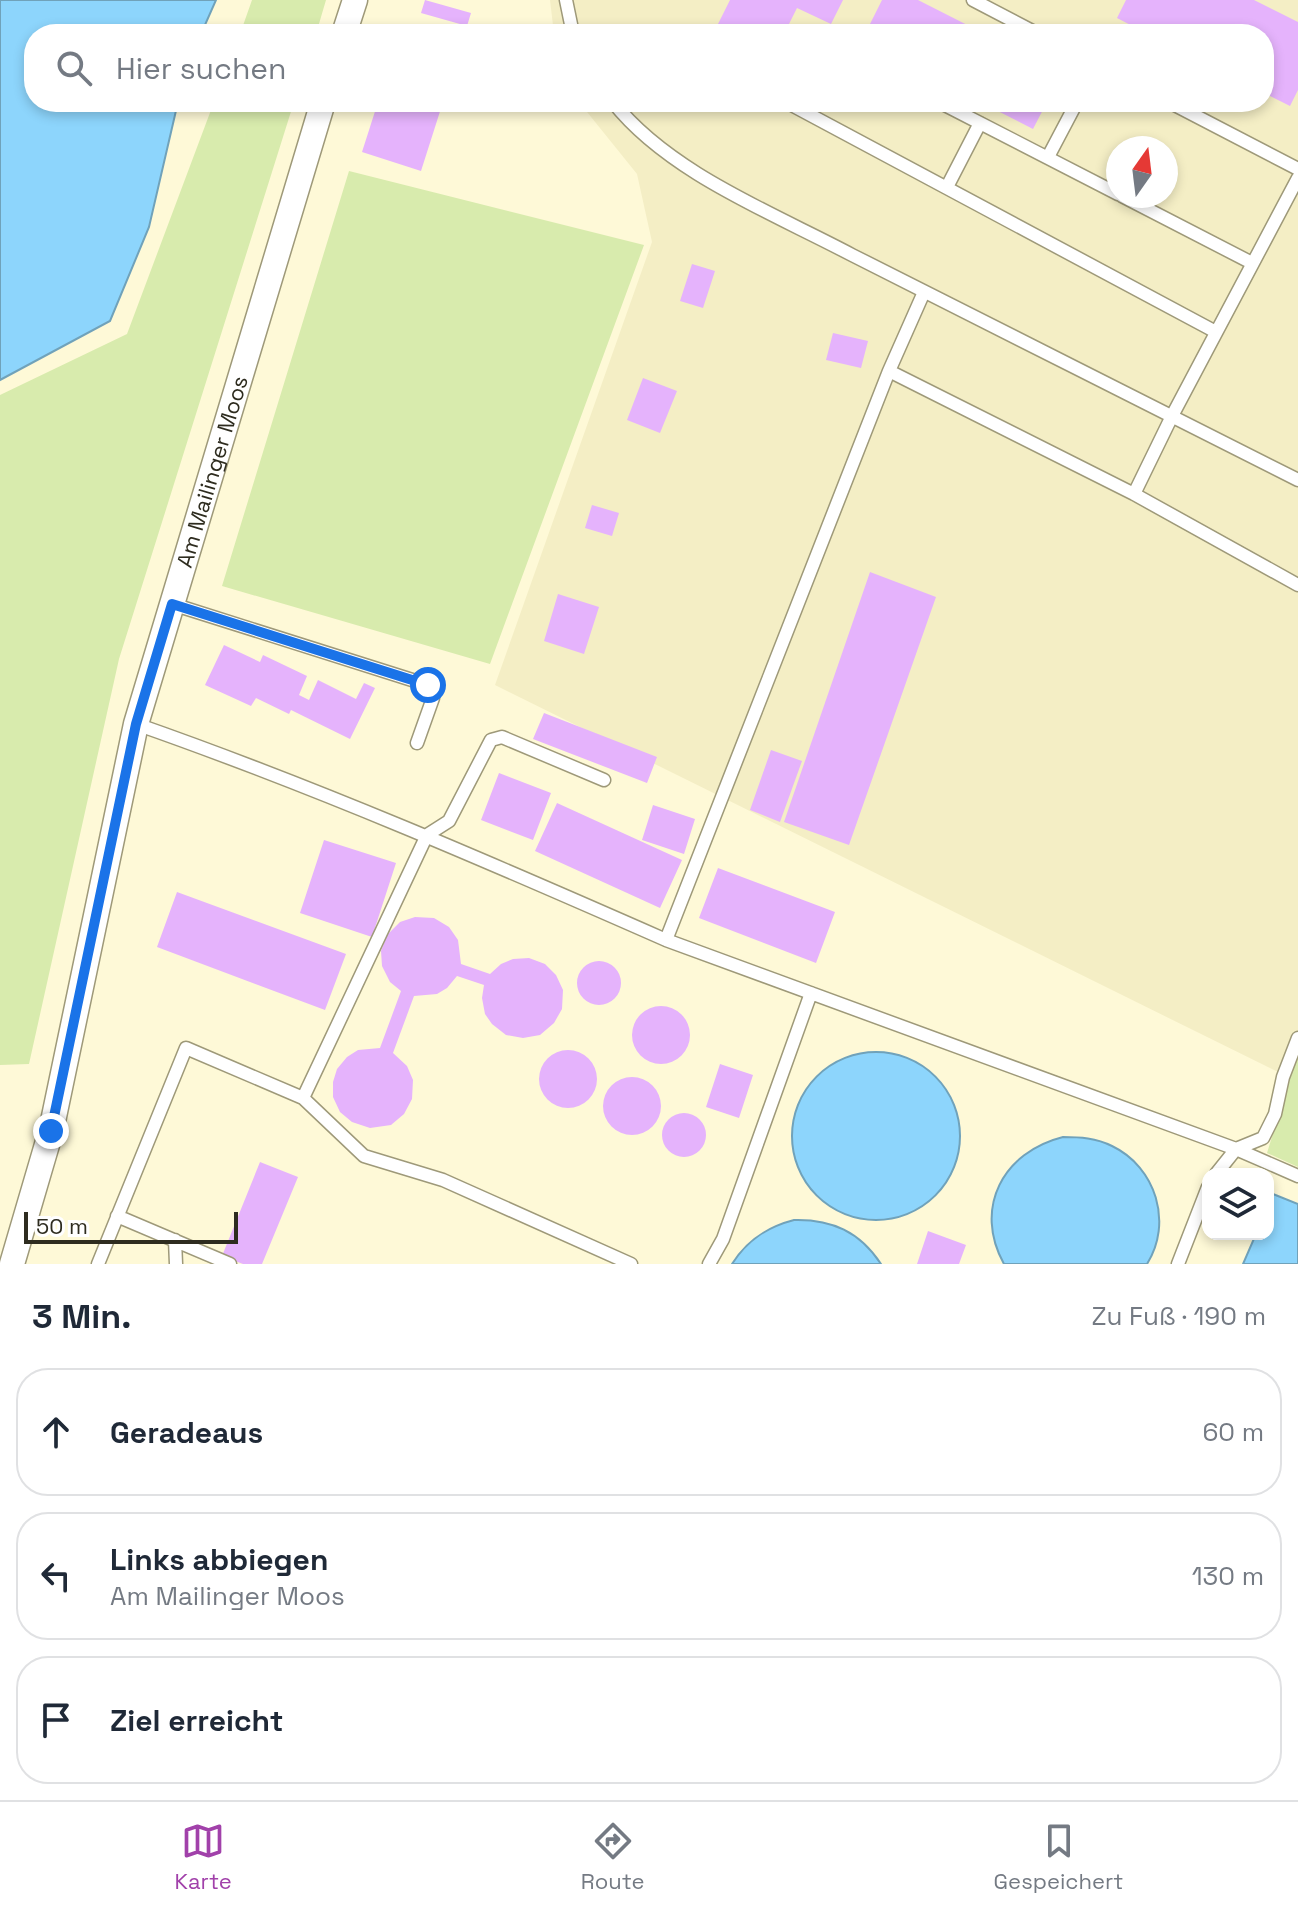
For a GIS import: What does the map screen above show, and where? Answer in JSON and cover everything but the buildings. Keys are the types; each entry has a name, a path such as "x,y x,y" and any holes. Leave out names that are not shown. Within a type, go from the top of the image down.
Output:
{"street":[{"path":"347,24 355,0"},
{"name":"Am Mailinger Moos","path":"12,1264 51,1131 136,724 320,112"}],"lane":[{"path":"566,0 571,24"},
{"path":"973,0 1019,24"},
{"path":"621,112 687,169 1298,480"},
{"path":"805,112 1216,332"},
{"path":"959,112 1106,188"},
{"path":"1048,157 1072,112"},
{"path":"1188,112 1298,169"},
{"path":"947,187 980,123"},
{"path":"1134,494 1298,178"},
{"path":"1145,208 1252,263"},
{"path":"666,940 889,371 924,292"},
{"path":"889,371 1134,494 1298,585"},
{"path":"172,604 428,685 433,698 417,743"},
{"path":"136,724 209,749 427,835 666,940 1236,1149 1298,1176"},
{"path":"303,1098 427,835 449,821 491,740 502,737 604,780"},
{"path":"709,1264 723,1239 811,993"},
{"path":"1221,1168 1236,1149 1263,1138 1275,1114 1283,1077 1298,1038"},
{"path":"98,1264 186,1048 303,1098 364,1156 443,1180 631,1264"},
{"path":"1178,1264 1202,1202"},
{"path":"117,1216 230,1264"},
{"path":"175,1240 176,1264"}],"shaded area":[{"path":"550,0 1298,0 1298,1053 1290,1078 495,685 652,242 637,174 587,112 1274,112 1274,24 553,24"}],"green space":[{"path":"252,0 326,0 319,24 244,24"},
{"path":"210,112 291,112 119,659 29,1064 0,1065 0,395 127,334"},
{"path":"349,171 644,245 490,664 222,586"},
{"path":"1298,1053 1298,1167 1267,1153"}],"water":[{"path":"0,0 216,0 205,24 24,24 24,112 176,112 149,227 110,321 0,380"},
{"path":"876,1052 908,1059 935,1077 953,1104 960,1136 953,1168 935,1195 908,1213 876,1220 844,1213 817,1195 799,1168 792,1136 799,1104 817,1077 844,1059"},
{"path":"1063,1137 1100,1141 1127,1155 1140,1168 1156,1198 1159,1214 1155,1248 1147,1264 1004,1264 995,1243 992,1223 993,1203 999,1185 1024,1155 1042,1144"},
{"path":"1274,1194 1298,1204 1298,1264 1243,1264 1253,1240 1274,1240"},
{"path":"794,1220 821,1222 844,1230 864,1243 881,1264 732,1264 758,1236"}],"route":[{"path":"51,1131 136,724 172,604 428,685"}]}
